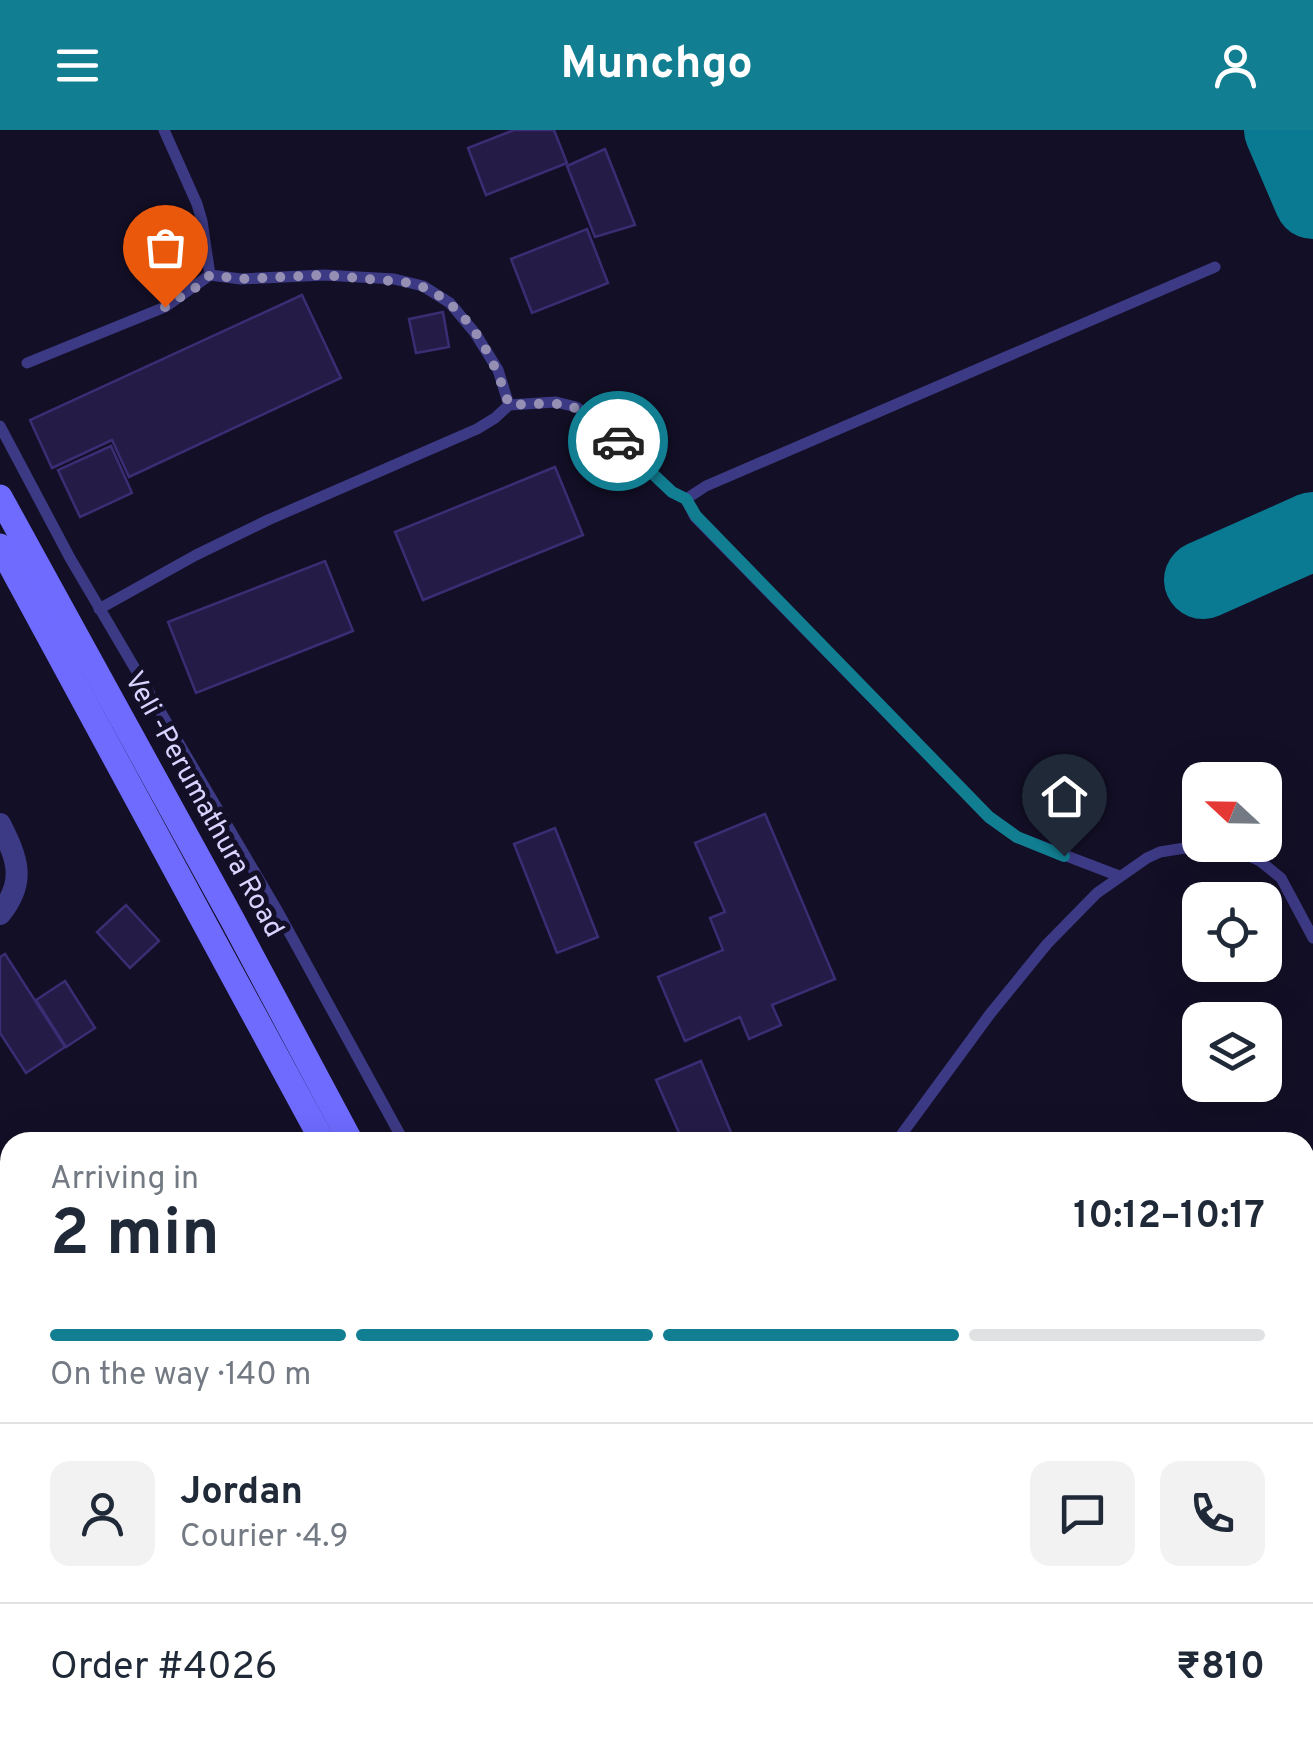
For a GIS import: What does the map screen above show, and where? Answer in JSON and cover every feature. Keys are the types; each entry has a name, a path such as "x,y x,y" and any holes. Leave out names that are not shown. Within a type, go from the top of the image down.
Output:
{"main road":[{"name":"Veli -Perumathura Road","path":"0,497 346,1132"},
{"path":"0,546 318,1132"}],"street":[{"path":"0,824 16,857 17,884 0,914"}],"lane":[{"path":"164,130 197,204 210,275"},
{"path":"686,499 706,486 1214,267"},
{"path":"28,364 165,307 210,275 241,279 324,275 394,280 422,286 450,302 476,332 498,370 509,405"},
{"path":"99,610 268,520 476,429 509,405 556,402 576,407 598,421 672,492 686,499 696,516 989,817 1017,837 1119,876"},
{"path":"0,426 99,610 277,910 399,1132"},
{"path":"903,1132 1047,944 1075,913 1146,858 1179,848 1205,846 1245,854 1281,878 1313,938"}],"building":[{"path":"514,130 554,130 567,163 486,195 468,148"},
{"path":"605,149 635,225 595,237 567,166"},
{"path":"587,229 608,283 532,313 511,259"},
{"path":"302,295 341,378 129,477 112,440 52,468 30,420"},
{"path":"443,312 449,347 416,353 409,319"},
{"path":"111,446 132,493 80,517 58,470"},
{"path":"555,467 583,535 423,600 395,532"},
{"path":"325,561 353,631 196,693 168,622"},
{"path":"765,814 835,979 772,1005 781,1025 749,1039 740,1017 685,1041 658,977 723,950 710,918 725,912 695,843"},
{"path":"555,828 598,937 557,953 514,844"},
{"path":"126,905 159,941 130,968 97,932"},
{"path":"5,954 65,1047 26,1073 0,1033 0,957"},
{"path":"65,981 95,1028 66,1047 36,1000"},
{"path":"701,1061 731,1132 679,1132 656,1080"}],"taxiway":[{"path":"1283,130 1313,200"},
{"path":"1203,580 1313,531"}],"way so far":[{"path":"165,307 210,275 241,279 324,275 412,283 450,302 476,332 498,370 509,405 556,402 576,407 618,441"}],"route":[{"path":"618,441 672,492 686,499 690,510 989,817 1017,837 1064,856"}]}
